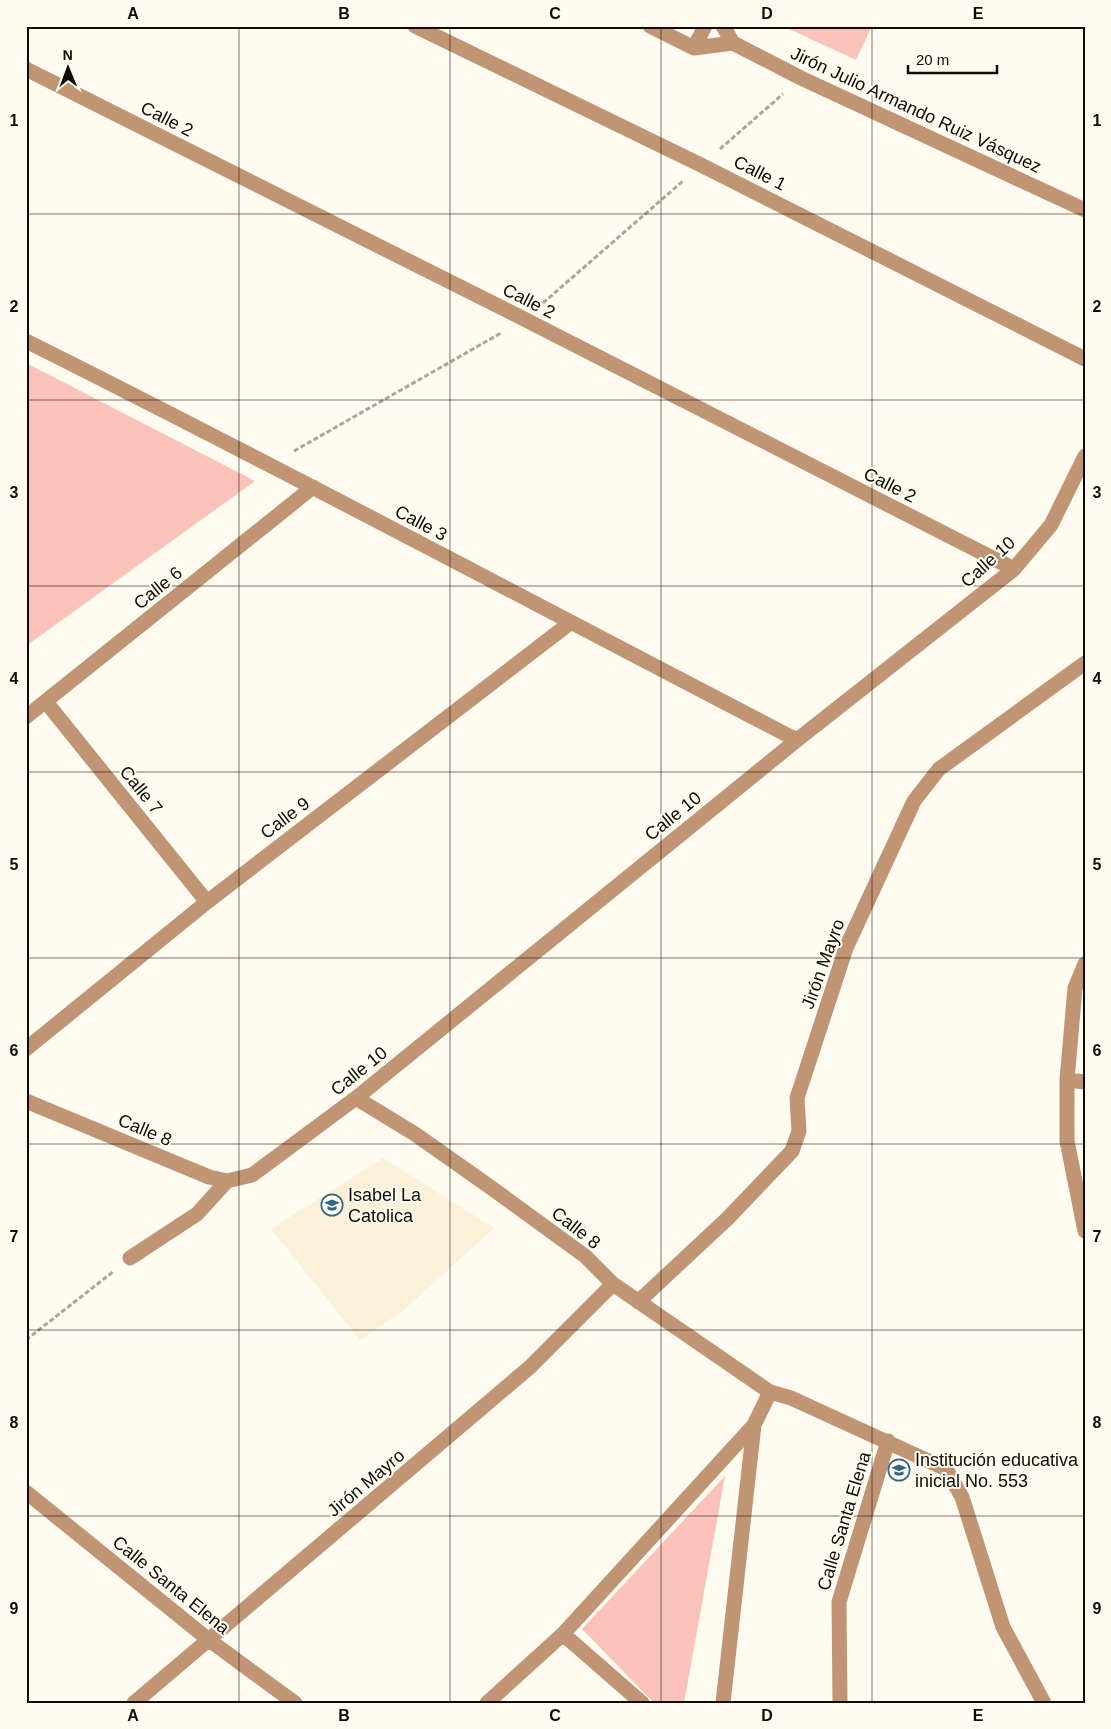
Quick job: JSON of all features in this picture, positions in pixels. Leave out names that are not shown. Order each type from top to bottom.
[{"type":"street","name":"Calle 1","points":[[415,26],[701,165],[1085,359]]},
{"type":"street","points":[[650,26],[694,48],[732,43],[723,26]]},
{"type":"street","points":[[694,48],[705,26]]},
{"type":"street","name":"Jirón Julio Armando Ruiz Vásquez","points":[[732,43],[801,78],[1085,210]]},
{"type":"street","name":"Calle 2","points":[[26,68],[1014,569]]},
{"type":"street","name":"Calle 3","points":[[26,341],[313,487],[797,740]]},
{"type":"street","name":"Calle 10","points":[[252,1175],[356,1098],[797,740],[1014,569],[1050,526],[1085,456]]},
{"type":"street","name":"Calle 6","points":[[26,717],[313,487]]},
{"type":"street","name":"Calle 9","points":[[26,1048],[207,902],[570,623]]},
{"type":"street","name":"Jirón Mayro","points":[[638,1302],[727,1219],[792,1151],[799,1131],[797,1098],[846,948],[914,801],[939,769],[1085,663]]},
{"type":"street","name":"Calle 7","points":[[46,702],[207,902]]},
{"type":"street","points":[[1085,964],[1075,988],[1068,1080],[1067,1141],[1085,1231]]},
{"type":"street","points":[[1068,1080],[1085,1082]]},
{"type":"street","name":"Calle 8","points":[[356,1098],[415,1134],[493,1189],[585,1256],[613,1284],[770,1392],[792,1398],[946,1469],[962,1496],[1002,1627],[1044,1703]]},
{"type":"street","name":"Calle 8","points":[[26,1101],[209,1177],[227,1181],[252,1175]]},
{"type":"street","points":[[130,1258],[197,1214],[227,1181]]},
{"type":"street","name":"Jirón Mayro","points":[[134,1703],[530,1368],[613,1284]]},
{"type":"street","points":[[486,1703],[563,1634],[754,1425],[770,1392]]},
{"type":"street","points":[[723,1703],[754,1425]]},
{"type":"street","name":"Calle Santa Elena","points":[[840,1703],[839,1602],[888,1441]]},
{"type":"street","name":"Calle Santa Elena","points":[[26,1492],[209,1640],[295,1703]]},
{"type":"street","points":[[563,1634],[642,1703]]},
{"type":"path","points":[[269,465],[524,320],[801,78]]},
{"type":"path","points":[[26,1340],[130,1258]]},
{"type":"shaded area","points":[[783,26],[872,26],[856,60]]},
{"type":"shaded area","points":[[26,363],[255,481],[26,646]]},
{"type":"shaded area","points":[[383,1158],[494,1228],[405,1309],[360,1340],[271,1229]]},
{"type":"shaded area","points":[[725,1476],[684,1703],[654,1703],[582,1629]]},
{"type":"place","name":"Isabel La Catolica","points":[[332,1205]]},
{"type":"place","name":"Institución educativa inicial No. 553","points":[[899,1470]]}]
